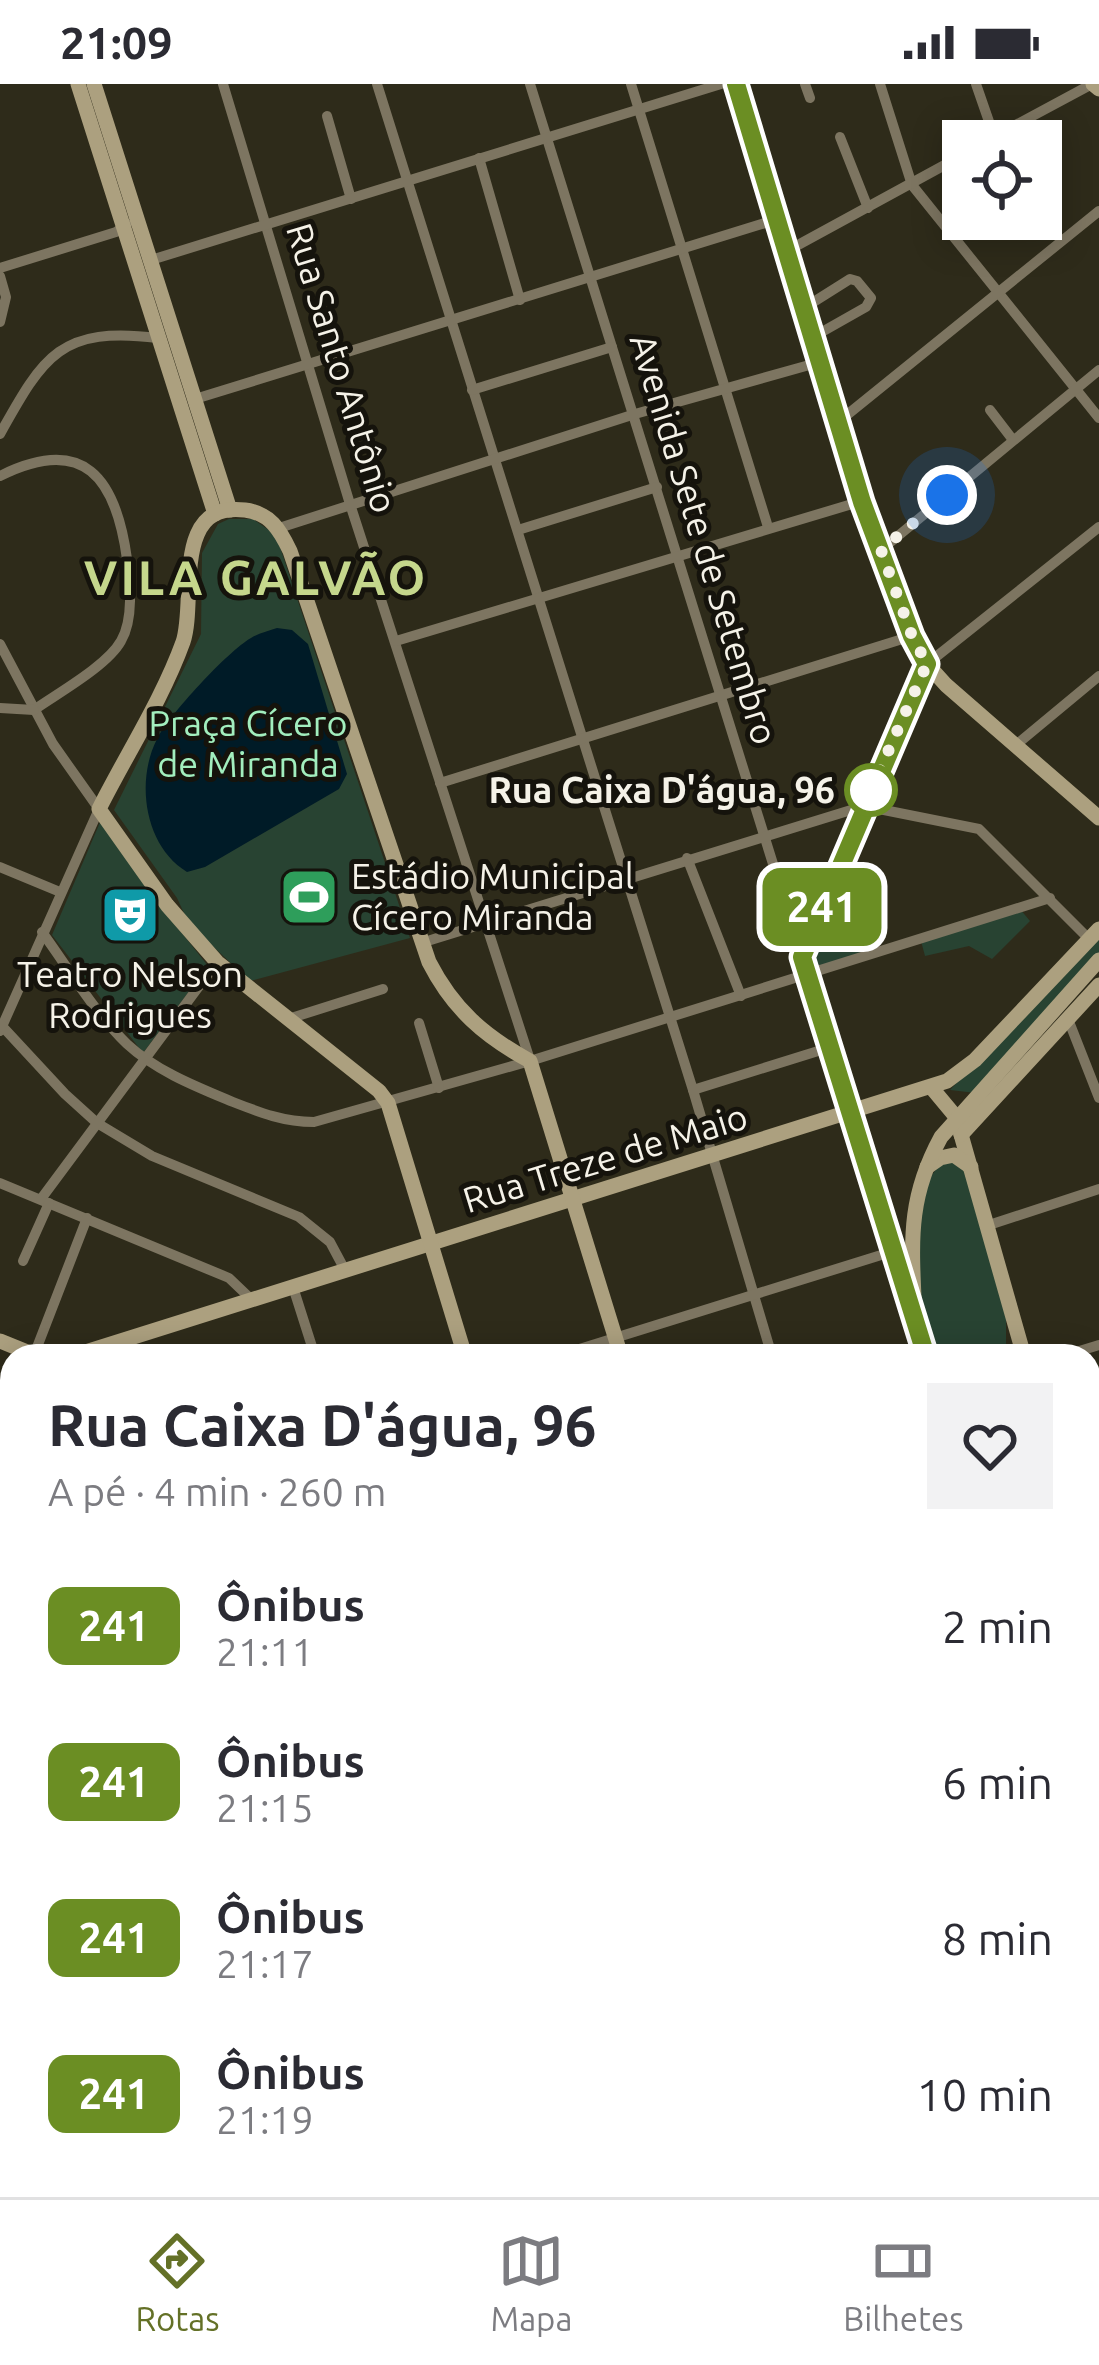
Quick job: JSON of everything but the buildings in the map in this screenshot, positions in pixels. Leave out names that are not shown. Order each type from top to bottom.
[{"type":"street","points":[[78,84],[151,260],[195,400],[220,504]]},
{"type":"street","points":[[94,84],[158,338],[220,504]]},
{"type":"street","name":"Rua Santo Antônio","points":[[223,84],[350,504],[617,1344]]},
{"type":"street","points":[[377,84],[768,1344]]},
{"type":"street","name":"Avenida Sete de Setembro","points":[[530,84],[923,1344]]},
{"type":"street","points":[[631,84],[768,527]]},
{"type":"street","points":[[151,260],[721,84]]},
{"type":"street","points":[[736,84],[862,502],[912,636],[927,664],[1099,818]]},
{"type":"street","points":[[806,84],[810,98]]},
{"type":"street","points":[[880,84],[913,184],[1099,418]]},
{"type":"street","points":[[976,84],[985,120]]},
{"type":"street","points":[[1028,120],[1095,86]]},
{"type":"street","points":[[327,116],[351,199]]},
{"type":"street","points":[[840,137],[868,208]]},
{"type":"street","points":[[478,158],[520,300]]},
{"type":"street","points":[[787,251],[942,167]]},
{"type":"street","points":[[837,423],[1099,211]]},
{"type":"street","points":[[195,400],[778,219]]},
{"type":"street","points":[[0,322],[6,296],[0,272],[132,223]]},
{"type":"street","points":[[804,308],[850,279],[871,298],[866,308],[813,337]]},
{"type":"street","points":[[0,434],[38,368],[60,351],[112,334],[158,338]]},
{"type":"street","points":[[472,390],[612,346]]},
{"type":"street","points":[[279,528],[635,414],[820,362]]},
{"type":"street","points":[[881,550],[1099,370]]},
{"type":"street","points":[[990,410],[1013,440]]},
{"type":"street","points":[[0,459],[3,474],[60,459],[95,472],[113,500],[128,574],[129,610],[121,641],[111,653],[34,710],[0,708]]},
{"type":"street","points":[[518,530],[657,487]]},
{"type":"street","points":[[396,641],[862,502]]},
{"type":"street","points":[[220,504],[260,514],[279,528],[290,551],[421,943],[443,988],[474,1026],[530,1061]]},
{"type":"street","points":[[220,504],[196,535],[191,550],[184,639],[99,809],[1,1027],[97,1123],[152,1156],[299,1217],[329,1242],[345,1270]]},
{"type":"street","points":[[802,957],[927,664],[1099,527]]},
{"type":"street","points":[[440,783],[912,636]]},
{"type":"street","points":[[0,644],[52,744],[167,905],[217,962],[388,1103],[461,1344]]},
{"type":"street","points":[[1016,745],[1099,676]]},
{"type":"street","points":[[421,943],[864,806],[980,829],[1094,934]]},
{"type":"street","points":[[688,858],[741,996]]},
{"type":"street","points":[[0,867],[60,892]]},
{"type":"street","points":[[42,932],[109,1024],[146,1059],[203,1090],[292,1122],[334,1119],[439,1088],[1050,898]]},
{"type":"street","points":[[790,924],[813,928]]},
{"type":"street","name":"Rua Treze de Maio","points":[[110,1344],[851,1112],[935,1090],[975,1060],[1094,934]]},
{"type":"street","points":[[915,1318],[912,1239],[922,1171],[956,1117],[1099,960]]},
{"type":"street","points":[[23,1261],[45,1201],[217,962]]},
{"type":"street","points":[[961,1135],[1099,986]]},
{"type":"street","points":[[288,1019],[382,989]]},
{"type":"street","points":[[1068,1018],[1099,1098]]},
{"type":"street","points":[[419,1023],[439,1088]]},
{"type":"street","points":[[693,1090],[831,1047]]},
{"type":"street","points":[[935,1090],[976,1094]]},
{"type":"street","points":[[935,1090],[956,1117],[1020,1344]]},
{"type":"street","points":[[922,1171],[947,1156],[971,1167]]},
{"type":"street","points":[[0,1183],[229,1278],[250,1299]]},
{"type":"street","points":[[989,1225],[1099,1189]]},
{"type":"street","points":[[40,1344],[87,1218]]},
{"type":"street","points":[[596,1344],[894,1251]]},
{"type":"street","points":[[293,1287],[311,1344]]},
{"type":"street","points":[[1009,1306],[1010,1344]]},
{"type":"green space","name":"Praça Cícero de Miranda","points":[[253,519],[276,535],[410,938],[250,981],[189,924],[177,898],[114,810],[201,634],[202,553],[218,524]]},
{"type":"green space","points":[[101,820],[144,885],[208,966],[143,1053],[52,935]]},
{"type":"green space","points":[[840,869],[852,872],[877,951],[812,972],[806,954]]},
{"type":"green space","points":[[1020,909],[1030,921],[992,959],[969,946],[925,956],[921,941]]},
{"type":"green space","points":[[1099,931],[1099,958],[976,1093],[950,1090]]},
{"type":"green space","points":[[948,1158],[966,1170],[1006,1302],[1006,1344],[930,1344],[916,1251],[923,1197],[932,1174]]},
{"type":"water","name":"Praça Cícero de Miranda","points":[[277,628],[292,630],[308,644],[347,774],[339,789],[205,867],[187,872],[173,861],[153,830],[146,793],[150,756],[164,728],[214,669],[251,638]]},
{"type":"bus line","name":"241","points":[[736,84],[862,502],[927,664],[802,957],[922,1344]]},
{"type":"place","name":"Rua Caixa D'água, 96","points":[[871,790]]},
{"type":"place","name":"Estádio Municipal Cícero Miranda","points":[[309,897]]},
{"type":"place","name":"Teatro Nelson Rodrigues","points":[[130,915]]},
{"type":"district","name":"VILA GALVÃO","points":[[256,578]]},
{"type":"route","points":[[871,790],[927,664],[881,550],[947,495]]}]
